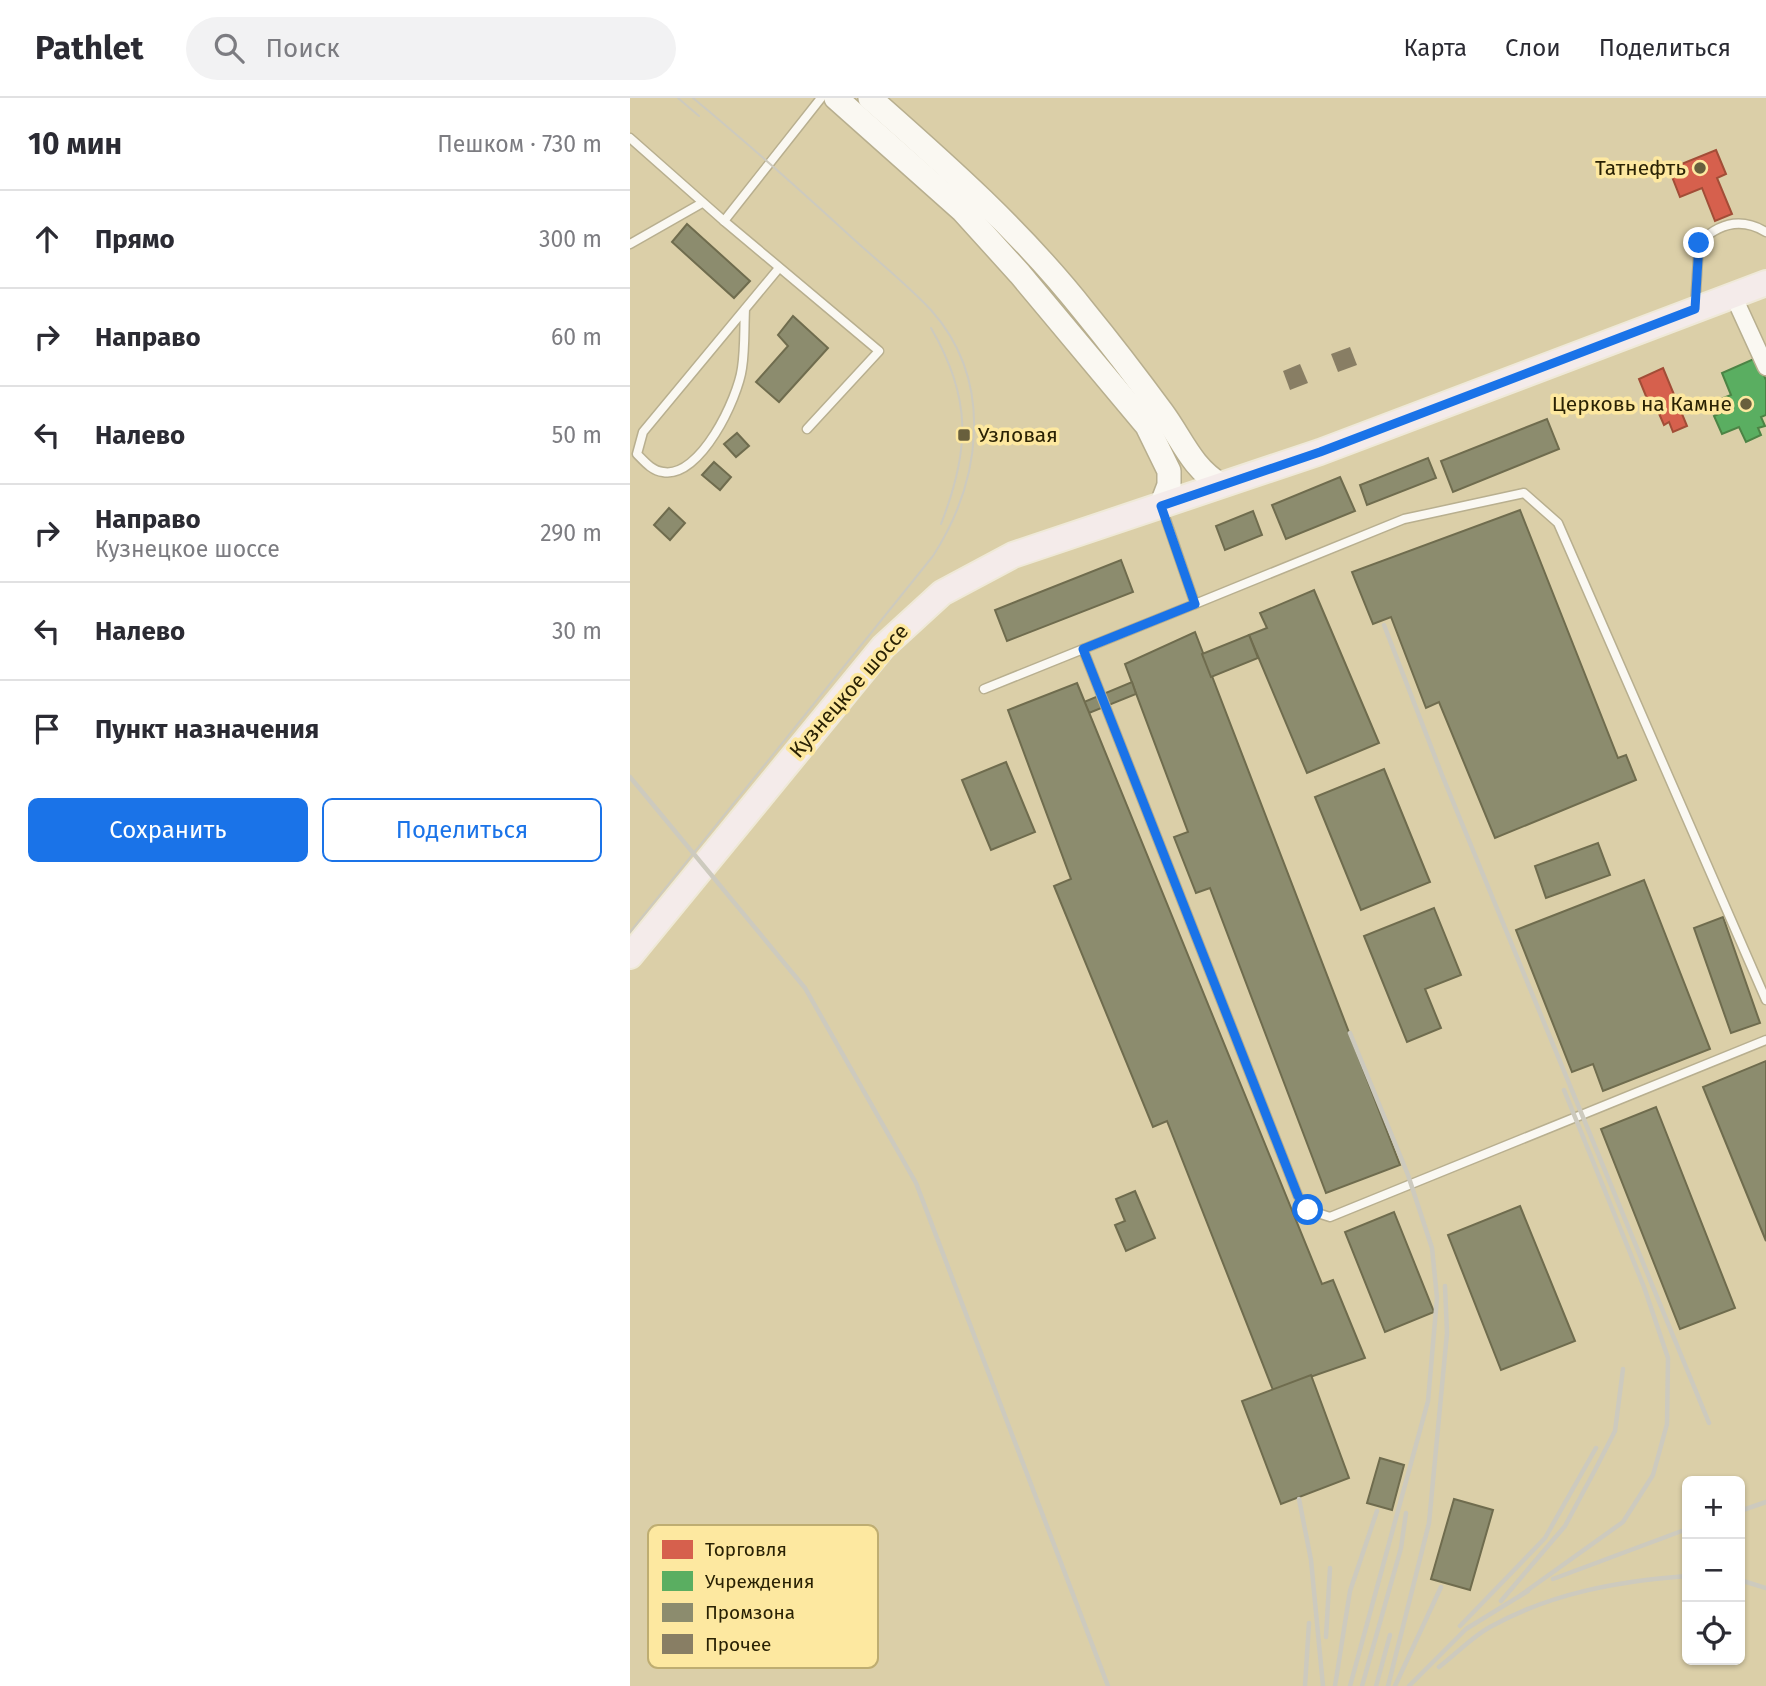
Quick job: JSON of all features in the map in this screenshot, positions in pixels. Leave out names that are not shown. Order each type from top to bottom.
[{"type":"main road","points":[[836,98],[962,211],[1037,293],[1147,426],[1169,471],[1169,485],[1161,506]]},
{"type":"main road","points":[[870,98],[951,168],[1001,217],[1083,308],[1164,415],[1196,467],[1220,485]]},
{"type":"main road","name":"Кузнецкое шоссе","points":[[630,956],[875,656],[929,604],[957,583],[1013,555],[1320,452],[1766,283]]},
{"type":"street","points":[[1733,295],[1766,367]]},
{"type":"lane","points":[[724,222],[821,98]]},
{"type":"lane","points":[[630,138],[702,204],[879,351],[807,429]]},
{"type":"lane","points":[[630,244],[702,204]]},
{"type":"lane","points":[[1695,309],[1699,243],[1717,229],[1739,222],[1754,225],[1766,232]]},
{"type":"lane","points":[[745,309],[742,369],[727,418],[704,449],[678,472],[663,472],[650,467],[637,454],[643,432],[745,309],[779,268]]},
{"type":"lane","points":[[984,689],[1404,519],[1524,493],[1559,523],[1766,1000]]},
{"type":"lane","points":[[1161,506],[1195,604]]},
{"type":"lane","points":[[1083,649],[1298,1196],[1308,1210],[1330,1217],[1766,1040]]},
{"type":"building: Торговля","points":[[1716,150],[1726,174],[1717,178],[1732,214],[1715,221],[1702,188],[1680,197],[1669,169]]},
{"type":"building: Торговля","points":[[1663,368],[1687,426],[1673,432],[1669,422],[1664,425],[1657,409],[1652,411],[1639,379]]},
{"type":"building: Учреждения","name":"Церковь на Камне","points":[[1756,358],[1766,380],[1766,415],[1761,417],[1765,426],[1758,428],[1761,435],[1746,442],[1739,427],[1722,434],[1714,416],[1728,410],[1723,398],[1731,395],[1722,373]]},
{"type":"building: Промзона","points":[[687,224],[750,281],[734,298],[672,242]]},
{"type":"building: Промзона","points":[[793,316],[828,348],[779,402],[756,382],[788,346],[778,335]]},
{"type":"building: Промзона","points":[[1547,419],[1559,449],[1453,492],[1441,461]]},
{"type":"building: Промзона","points":[[737,433],[749,446],[736,457],[724,444]]},
{"type":"building: Промзона","points":[[1428,458],[1436,478],[1367,505],[1360,485]]},
{"type":"building: Промзона","points":[[714,462],[731,477],[720,490],[702,475]]},
{"type":"building: Промзона","points":[[1340,477],[1355,511],[1286,539],[1272,505]]},
{"type":"building: Промзона","points":[[669,508],[685,523],[670,540],[654,525]]},
{"type":"building: Промзона","points":[[1520,510],[1618,758],[1626,755],[1636,780],[1495,838],[1439,702],[1426,708],[1391,617],[1373,624],[1352,572]]},
{"type":"building: Промзона","points":[[1253,511],[1262,535],[1225,550],[1216,526]]},
{"type":"building: Промзона","points":[[1121,560],[1133,592],[1007,641],[995,610]]},
{"type":"building: Промзона","points":[[1314,590],[1379,743],[1307,773],[1249,635],[1267,628],[1260,613]]},
{"type":"building: Промзона","points":[[1195,632],[1400,1165],[1326,1193],[1210,888],[1196,893],[1174,837],[1188,832],[1125,664]]},
{"type":"building: Промзона","points":[[1249,635],[1258,658],[1211,677],[1202,654]]},
{"type":"building: Промзона","points":[[1132,682],[1136,694],[1089,713],[1084,702]]},
{"type":"building: Промзона","points":[[1077,683],[1322,1284],[1333,1280],[1365,1358],[1273,1390],[1167,1121],[1153,1127],[1054,886],[1071,879],[1008,710]]},
{"type":"building: Промзона","points":[[1006,762],[1035,832],[991,850],[962,780]]},
{"type":"building: Промзона","points":[[1384,769],[1430,882],[1361,910],[1315,797]]},
{"type":"building: Промзона","points":[[1598,843],[1610,875],[1546,898],[1535,866]]},
{"type":"building: Промзона","points":[[1644,880],[1710,1049],[1603,1091],[1593,1064],[1572,1072],[1516,930]]},
{"type":"building: Промзона","points":[[1434,908],[1461,975],[1425,989],[1441,1028],[1407,1042],[1364,936]]},
{"type":"building: Промзона","points":[[1723,917],[1760,1023],[1731,1033],[1694,928]]},
{"type":"building: Промзона","points":[[1766,1061],[1766,1241],[1703,1087]]},
{"type":"building: Промзона","points":[[1656,1107],[1735,1308],[1680,1329],[1601,1129]]},
{"type":"building: Промзона","points":[[1135,1191],[1155,1238],[1126,1251],[1115,1225],[1125,1221],[1116,1199]]},
{"type":"building: Промзона","points":[[1520,1206],[1575,1341],[1501,1370],[1448,1235]]},
{"type":"building: Промзона","points":[[1394,1212],[1434,1312],[1385,1332],[1345,1232]]},
{"type":"building: Промзона","points":[[1311,1375],[1349,1478],[1281,1504],[1242,1401]]},
{"type":"building: Промзона","points":[[1380,1458],[1404,1465],[1392,1510],[1367,1503]]},
{"type":"building: Промзона","points":[[1454,1499],[1493,1510],[1470,1590],[1431,1579]]},
{"type":"building: Прочее","points":[[1350,347],[1357,365],[1338,372],[1331,354]]},
{"type":"building: Прочее","points":[[1300,364],[1308,383],[1290,390],[1283,371]]},
{"type":"tram line","points":[[678,98],[699,116]]},
{"type":"tram line","points":[[630,932],[933,556],[962,496],[974,432],[972,400],[965,368],[951,338],[931,310],[693,98]]},
{"type":"tram line","points":[[931,328],[954,378],[962,424],[957,472],[941,524]]},
{"type":"railway","points":[[1384,625],[1442,775],[1709,1423]]},
{"type":"railway","points":[[630,777],[805,988],[916,1183],[1108,1686]]},
{"type":"railway","points":[[1350,1033],[1408,1175],[1432,1248],[1437,1298],[1428,1401],[1350,1686]]},
{"type":"railway","points":[[1521,1595],[1623,1522],[1653,1475],[1667,1424],[1668,1358],[1644,1287],[1564,1090]]},
{"type":"railway","points":[[1388,1686],[1429,1523],[1447,1333],[1445,1286]]},
{"type":"railway","points":[[1501,1601],[1565,1526],[1595,1470],[1615,1431],[1623,1369]]},
{"type":"railway","points":[[1460,1626],[1545,1538],[1596,1448]]},
{"type":"railway","points":[[1299,1499],[1311,1560],[1323,1686]]},
{"type":"railway","points":[[1745,1509],[1766,1502]]},
{"type":"railway","points":[[1335,1686],[1350,1591],[1377,1511]]},
{"type":"railway","points":[[1362,1686],[1401,1548],[1406,1513]]},
{"type":"railway","points":[[1553,1579],[1682,1531]]},
{"type":"railway","points":[[1326,1637],[1330,1568]]},
{"type":"railway","points":[[1439,1667],[1483,1631],[1537,1605],[1611,1585],[1682,1576]]},
{"type":"railway","points":[[1745,1582],[1766,1588]]},
{"type":"railway","points":[[1395,1686],[1441,1587]]},
{"type":"railway","points":[[1409,1686],[1466,1629],[1528,1591]]},
{"type":"railway","points":[[1305,1686],[1309,1623]]},
{"type":"railway","points":[[1376,1686],[1390,1635]]},
{"type":"place","name":"Татнефть","points":[[1700,168]]},
{"type":"place","name":"Церковь на Камне","points":[[1746,404]]},
{"type":"place","name":"Узловая","points":[[964,435]]},
{"type":"route","points":[[1308,1210],[1298,1196],[1083,649],[1195,604],[1161,506],[1320,452],[1695,309],[1699,243]]}]
